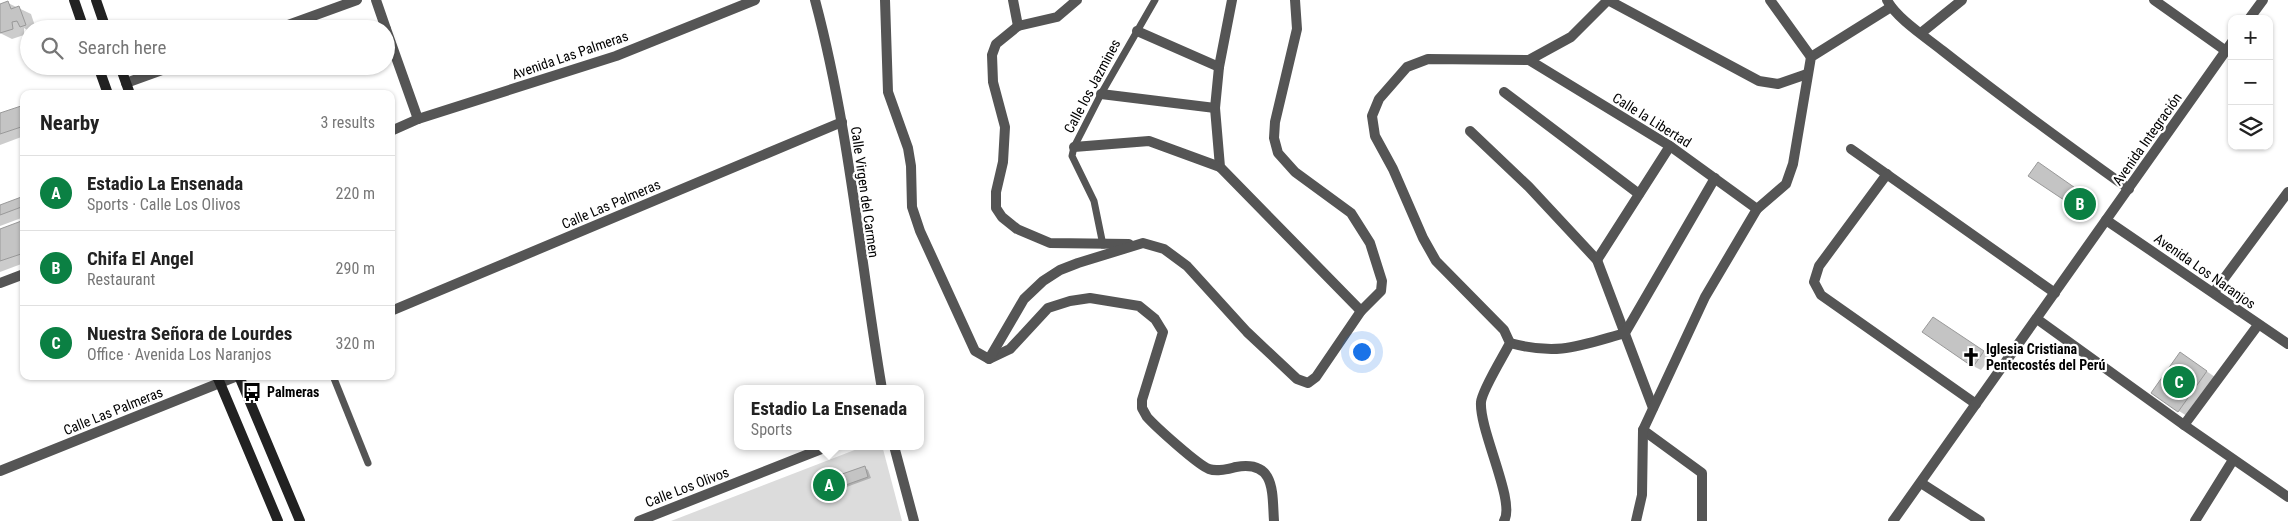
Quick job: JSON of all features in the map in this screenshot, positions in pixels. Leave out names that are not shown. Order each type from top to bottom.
[{"type":"street","points":[[74,0],[81,20]]},
{"type":"street","points":[[96,0],[103,20]]},
{"type":"street","points":[[302,20],[357,0]]},
{"type":"street","points":[[376,0],[383,20]]},
{"type":"street","name":"Avenida Las Palmeras","points":[[395,129],[418,119],[616,56],[755,0]]},
{"type":"street","name":"Calle Virgen del Carmen","points":[[815,0],[830,56],[842,122],[881,385]]},
{"type":"street","points":[[885,0],[888,92],[908,148],[911,166],[912,207],[920,231],[974,351],[989,359]]},
{"type":"street","points":[[1013,0],[1018,26]]},
{"type":"street","points":[[1077,0],[1057,17],[1018,26],[996,44],[992,55],[993,82],[1005,127],[1003,162],[996,192],[996,208],[1002,217],[1017,229],[1050,243],[1104,245],[1143,243],[1164,249],[1187,266],[1247,332],[1297,380],[1308,383],[1316,377],[1361,311],[1381,291],[1382,281],[1370,243],[1351,213],[1294,172],[1278,154],[1274,138],[1278,107],[1297,29],[1295,0]]},
{"type":"street","points":[[1220,168],[1215,108],[1219,67],[1232,0]]},
{"type":"street","points":[[1714,178],[1625,334],[1565,350],[1532,349],[1510,343],[1504,330],[1436,261],[1423,238],[1393,169],[1376,136],[1372,116],[1379,99],[1407,66],[1428,59],[1529,60],[1571,37],[1608,0],[1759,81],[1778,84],[1807,74]]},
{"type":"street","points":[[1770,0],[1811,57]]},
{"type":"street","points":[[1921,33],[1962,0]]},
{"type":"street","points":[[2154,0],[2228,46]]},
{"type":"street","points":[[2252,15],[2263,0]]},
{"type":"street","points":[[1636,521],[1642,495],[1643,430],[1705,297],[1757,209],[1786,184],[1793,164],[1811,57],[1889,4],[1921,33],[2011,104],[2129,189]]},
{"type":"street","points":[[1137,31],[1219,67]]},
{"type":"street","name":"Avenida Integración","points":[[1893,521],[2228,48]]},
{"type":"street","points":[[395,54],[418,119]]},
{"type":"street","name":"Calle la Libertad","points":[[1529,60],[1670,146],[1757,209]]},
{"type":"street","points":[[101,75],[107,90]]},
{"type":"street","points":[[123,75],[129,90]]},
{"type":"street","points":[[126,83],[148,75]]},
{"type":"street","points":[[1504,92],[1639,194]]},
{"type":"street","points":[[1101,94],[1215,108]]},
{"type":"street","name":"Calle Las Palmeras","points":[[395,309],[842,122]]},
{"type":"street","points":[[1470,131],[1529,187],[1597,260],[1653,408]]},
{"type":"street","points":[[1074,147],[1149,141],[1220,168],[1361,311]]},
{"type":"street","points":[[1597,260],[1670,146]]},
{"type":"street","points":[[1851,149],[2055,292]]},
{"type":"street","points":[[1887,174],[1819,266],[1814,282],[1821,295],[1976,404]]},
{"type":"street","points":[[2214,292],[2288,192]]},
{"type":"street","name":"Avenida Los Naranjos","points":[[2106,220],[2288,344]]},
{"type":"street","points":[[989,359],[1024,299],[1043,281],[1060,270],[1078,263],[1143,243]]},
{"type":"street","points":[[0,283],[20,276]]},
{"type":"street","points":[[989,359],[1010,349],[1048,308],[1070,301],[1090,298],[1138,306],[1155,319],[1163,332],[1142,400],[1142,408],[1147,417],[1209,469],[1225,470],[1244,466],[1261,469],[1272,486],[1274,521]]},
{"type":"street","points":[[2037,319],[2184,426],[2288,497]]},
{"type":"street","points":[[2184,426],[2258,324]]},
{"type":"street","points":[[1504,521],[1506,518],[1506,504],[1499,472],[1483,426],[1481,399],[1510,343]]},
{"type":"street","points":[[218,380],[278,521]]},
{"type":"street","name":"Calle Las Palmeras","points":[[0,471],[218,380]]},
{"type":"street","points":[[240,380],[300,521]]},
{"type":"street","points":[[1643,430],[1702,473],[1702,521]]},
{"type":"street","name":"Calle Los Olivos","points":[[639,521],[819,450]]},
{"type":"street","points":[[895,450],[914,521]]},
{"type":"street","points":[[2195,521],[2233,460]]},
{"type":"street","points":[[1920,483],[1980,521]]},
{"type":"lane","name":"Calle los Jazmines","points":[[1104,245],[1094,201],[1072,156],[1074,147],[1101,94],[1155,0]]},
{"type":"lane","points":[[335,380],[368,463]]},
{"type":"shaded area","points":[[855,450],[883,450],[902,521],[671,521]]},
{"type":"building","points":[[8,1],[11,9],[19,6],[24,20],[20,20],[20,27],[17,21],[12,22],[13,29],[0,33],[0,4]]},
{"type":"building","points":[[20,106],[20,127],[0,134],[0,113]]},
{"type":"building","points":[[2038,162],[2091,199],[2082,212],[2028,176]]},
{"type":"building","points":[[20,198],[20,208],[0,215],[0,205]]},
{"type":"building","points":[[20,222],[20,254],[0,261],[0,229]]},
{"type":"building","points":[[1933,317],[1984,351],[1973,367],[1922,332]]},
{"type":"building","points":[[2180,352],[2207,371],[2178,412],[2151,393]]},
{"type":"building","points":[[865,466],[868,477],[829,491],[825,480]]},
{"type":"place","name":"Chifa El Angel","points":[[2080,204]]},
{"type":"place","name":"Iglesia Cristiana Pentecostés del Perú","points":[[1971,357]]},
{"type":"place","name":"Nuestra Señora de Lourdes","points":[[2179,382]]},
{"type":"place","name":"Palmeras","points":[[252,392]]},
{"type":"place","name":"Estadio La Ensenada","points":[[829,485]]}]
